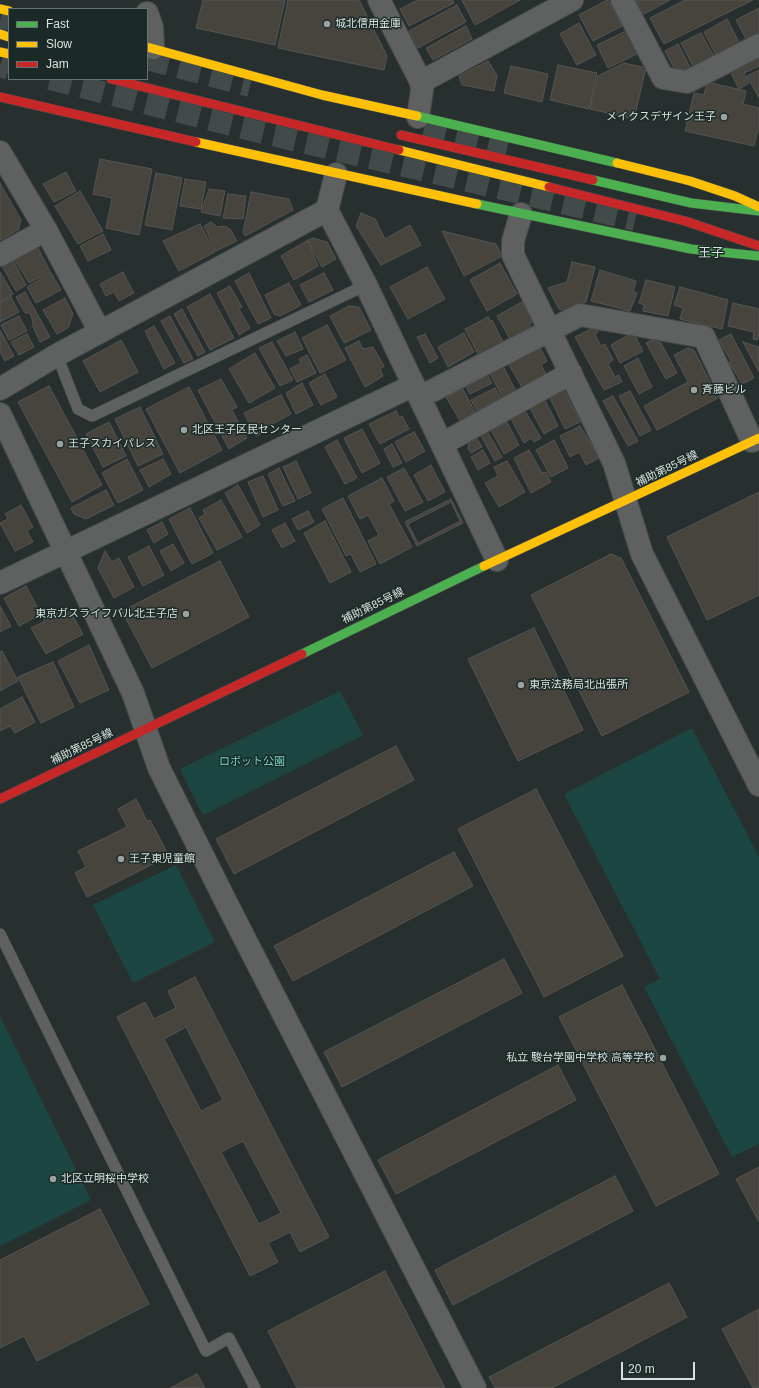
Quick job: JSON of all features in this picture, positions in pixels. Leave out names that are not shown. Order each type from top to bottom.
[{"type":"main road","points":[[150,48],[322,95],[527,141],[690,181],[735,196],[759,207]]},
{"type":"main road","points":[[115,80],[685,221],[759,246]]},
{"type":"main road","points":[[0,97],[336,174],[521,214],[691,249],[759,256]]},
{"type":"main road","points":[[393,134],[691,203],[759,211]]},
{"type":"main road","name":"補助第85号線","points":[[0,799],[497,560],[625,502],[756,439]]},
{"type":"street","points":[[379,0],[421,82],[422,90],[418,117]]},
{"type":"street","points":[[421,82],[572,0]]},
{"type":"street","points":[[622,0],[663,78],[686,82],[759,45]]},
{"type":"street","points":[[148,17],[152,27],[150,48]]},
{"type":"street","points":[[0,152],[46,230],[100,332]]},
{"type":"street","points":[[336,174],[327,210],[366,285],[497,560]]},
{"type":"street","points":[[0,389],[100,332],[327,210]]},
{"type":"street","points":[[521,214],[513,241],[514,255],[614,463],[642,554],[759,785]]},
{"type":"street","points":[[0,255],[46,230]]},
{"type":"street","points":[[0,583],[580,315],[704,337],[756,439]]},
{"type":"street","points":[[442,444],[571,374]]},
{"type":"street","points":[[0,414],[133,693],[144,730],[159,768],[475,1388]]},
{"type":"lane","points":[[57,356],[78,409],[92,416],[366,285]]},
{"type":"lane","points":[[0,934],[206,1351],[229,1338],[255,1388]]},
{"type":"green space","name":"ロボット公園","points":[[340,691],[363,735],[203,815],[180,769]]},
{"type":"green space","points":[[692,728],[759,857],[759,1144],[732,1157],[644,987],[660,979],[564,794]]},
{"type":"green space","points":[[176,865],[215,942],[133,983],[93,905]]},
{"type":"green space","points":[[0,1016],[91,1200],[0,1246]]},
{"type":"building","points":[[203,0],[285,0],[275,45],[196,28]]},
{"type":"building","name":"城北信用金庫","points":[[288,0],[359,0],[387,56],[384,70],[278,48]]},
{"type":"building","points":[[418,0],[453,0],[454,3],[409,26],[400,9]]},
{"type":"building","points":[[462,0],[520,0],[475,25]]},
{"type":"building","points":[[607,0],[622,26],[593,41],[579,15]]},
{"type":"building","points":[[636,0],[670,0],[644,14]]},
{"type":"building","points":[[685,0],[753,0],[664,44],[650,18]]},
{"type":"building","points":[[457,5],[466,22],[418,48],[409,31]]},
{"type":"building","points":[[759,8],[759,32],[746,39],[736,20]]},
{"type":"building","points":[[727,19],[740,44],[717,57],[704,32]]},
{"type":"building","points":[[579,23],[596,55],[577,65],[560,34]]},
{"type":"building","points":[[466,26],[472,39],[433,60],[426,48]]},
{"type":"building","points":[[626,31],[637,54],[608,68],[597,45]]},
{"type":"building","points":[[701,33],[715,58],[694,68],[681,43]]},
{"type":"building","points":[[678,44],[691,69],[687,72],[674,68],[665,51]]},
{"type":"building","points":[[759,56],[759,66],[744,73],[749,83],[739,89],[730,71]]},
{"type":"building","points":[[488,61],[497,75],[494,91],[462,85],[459,76]]},
{"type":"building","points":[[624,63],[646,68],[634,119],[590,109],[598,76]]},
{"type":"building","points":[[558,65],[597,73],[589,109],[550,100]]},
{"type":"building","points":[[511,66],[548,74],[542,102],[504,93]]},
{"type":"building","points":[[759,70],[759,98],[747,76]]},
{"type":"building","name":"メイクスデザイン王子","points":[[707,82],[746,91],[743,104],[759,108],[759,126],[754,146],[685,131],[694,93],[704,95]]},
{"type":"building","points":[[100,159],[152,169],[139,235],[106,228],[112,198],[93,194]]},
{"type":"building","points":[[66,172],[76,191],[54,202],[43,184]]},
{"type":"building","points":[[156,173],[182,178],[172,230],[145,225]]},
{"type":"building","points":[[185,179],[206,182],[201,209],[180,206]]},
{"type":"building","points":[[0,183],[21,220],[18,230],[0,240]]},
{"type":"building","points":[[209,189],[225,191],[220,216],[201,212]]},
{"type":"building","points":[[80,191],[103,231],[78,244],[55,206]]},
{"type":"building","points":[[251,192],[289,199],[293,210],[245,236],[243,232]]},
{"type":"building","points":[[228,194],[246,196],[243,219],[223,218]]},
{"type":"building","points":[[361,213],[375,219],[385,239],[410,225],[421,245],[381,265],[356,226]]},
{"type":"building","points":[[211,222],[217,227],[224,226],[230,229],[237,241],[216,251],[204,226]]},
{"type":"building","points":[[200,224],[215,252],[179,271],[163,241]]},
{"type":"building","points":[[442,231],[496,244],[502,256],[464,276]]},
{"type":"building","points":[[103,234],[111,250],[88,261],[80,246]]},
{"type":"building","points":[[313,238],[327,242],[336,259],[322,267],[308,240]]},
{"type":"building","points":[[308,240],[318,266],[294,280],[281,256]]},
{"type":"building","points":[[30,247],[38,248],[50,272],[29,283],[13,257]]},
{"type":"building","points":[[12,258],[26,285],[16,291],[1,264]]},
{"type":"building","points":[[572,262],[595,267],[586,302],[569,311],[559,309],[548,288],[567,282]]},
{"type":"building","points":[[500,263],[517,294],[487,311],[470,280]]},
{"type":"building","points":[[427,267],[445,299],[408,319],[390,287]]},
{"type":"building","points":[[600,270],[636,281],[633,291],[637,293],[630,311],[591,301]]},
{"type":"building","points":[[0,272],[13,294],[0,302]]},
{"type":"building","points":[[123,272],[134,293],[119,301],[114,292],[106,296],[100,284]]},
{"type":"building","points":[[51,273],[61,290],[36,303],[27,287]]},
{"type":"building","points":[[249,273],[271,318],[258,324],[235,281]]},
{"type":"building","points":[[324,273],[333,290],[309,302],[300,285]]},
{"type":"building","points":[[646,280],[675,287],[668,316],[643,311],[644,305],[639,303]]},
{"type":"building","points":[[289,283],[301,305],[280,316],[274,314],[265,295]]},
{"type":"building","points":[[230,286],[242,307],[239,309],[250,328],[239,335],[217,293]]},
{"type":"building","points":[[680,287],[728,300],[722,329],[680,319],[683,308],[674,305]]},
{"type":"building","points":[[25,292],[50,337],[40,342],[33,327],[30,313],[25,313],[16,297]]},
{"type":"building","points":[[210,294],[234,338],[210,350],[187,307]]},
{"type":"building","points":[[11,297],[19,312],[0,322],[0,303]]},
{"type":"building","points":[[65,298],[73,314],[68,328],[57,334],[43,310]]},
{"type":"building","points":[[522,302],[532,319],[529,329],[510,339],[497,316]]},
{"type":"building","points":[[733,303],[759,309],[759,334],[757,340],[753,339],[754,332],[728,326]]},
{"type":"building","points":[[349,306],[359,307],[371,330],[344,343],[330,316]]},
{"type":"building","points":[[182,309],[205,352],[198,356],[174,314]]},
{"type":"building","points":[[19,316],[27,331],[9,340],[1,325]]},
{"type":"building","points":[[170,316],[193,359],[184,363],[161,321]]},
{"type":"building","points":[[488,317],[490,321],[492,320],[503,342],[479,356],[465,329]]},
{"type":"building","points":[[327,325],[346,360],[320,373],[302,338]]},
{"type":"building","points":[[154,326],[175,363],[164,369],[145,331]]},
{"type":"building","points":[[595,327],[598,332],[595,335],[601,346],[605,344],[613,360],[608,364],[615,377],[619,375],[622,382],[604,390],[575,337]]},
{"type":"building","points":[[0,330],[14,356],[5,361],[0,351]]},
{"type":"building","points":[[295,332],[303,349],[286,356],[277,341]]},
{"type":"building","points":[[633,332],[643,351],[620,363],[611,345]]},
{"type":"building","points":[[464,333],[474,352],[448,367],[438,347]]},
{"type":"building","points":[[27,334],[34,347],[19,355],[11,342]]},
{"type":"building","points":[[425,334],[438,358],[430,363],[417,337]]},
{"type":"building","points":[[731,334],[754,378],[742,384],[729,362],[731,361],[719,340]]},
{"type":"building","points":[[121,340],[138,372],[100,392],[83,361]]},
{"type":"building","points":[[652,340],[661,343],[677,373],[666,379],[646,343]]},
{"type":"building","points":[[359,341],[363,349],[373,347],[384,366],[380,369],[383,376],[365,387],[345,348]]},
{"type":"building","points":[[272,342],[293,380],[280,386],[259,348]]},
{"type":"building","points":[[743,342],[759,347],[759,372]]},
{"type":"building","points":[[540,347],[547,361],[541,365],[547,376],[523,389],[508,363]]},
{"type":"building","name":"斉藤ビル","points":[[688,348],[694,350],[718,398],[657,430],[644,406],[688,382],[674,355]]},
{"type":"building","points":[[255,353],[275,388],[249,403],[229,369]]},
{"type":"building","points":[[307,355],[316,373],[297,382],[290,369],[301,363],[299,359]]},
{"type":"building","points":[[638,358],[652,387],[639,394],[624,366]]},
{"type":"building","points":[[503,366],[516,391],[503,398],[489,372]]},
{"type":"building","points":[[325,374],[337,397],[321,405],[309,383]]},
{"type":"building","points":[[487,374],[492,383],[470,394],[465,385]]},
{"type":"building","points":[[221,379],[237,407],[232,410],[247,438],[229,449],[198,390]]},
{"type":"building","points":[[302,383],[313,405],[296,414],[286,393]]},
{"type":"building","name":"王子スカイパレス","points":[[49,386],[102,485],[72,502],[18,402]]},
{"type":"building","name":"北区王子区民センター","points":[[189,387],[222,450],[180,473],[146,409]]},
{"type":"building","points":[[495,388],[501,398],[477,411],[471,400]]},
{"type":"building","points":[[463,389],[475,412],[460,421],[446,397]]},
{"type":"building","points":[[564,390],[580,422],[565,429],[550,398]]},
{"type":"building","points":[[630,391],[651,430],[640,436],[619,396]]},
{"type":"building","points":[[281,395],[291,414],[265,428],[267,431],[256,436],[244,413]]},
{"type":"building","points":[[613,396],[638,441],[628,446],[603,401]]},
{"type":"building","points":[[545,400],[558,426],[544,434],[530,408]]},
{"type":"building","points":[[140,407],[163,454],[138,466],[115,419]]},
{"type":"building","points":[[396,411],[399,417],[402,416],[409,429],[380,444],[369,424]]},
{"type":"building","points":[[525,411],[541,438],[534,442],[531,438],[524,443],[511,419]]},
{"type":"building","points":[[109,422],[126,456],[103,467],[86,434]]},
{"type":"building","points":[[507,422],[519,445],[504,454],[491,430]]},
{"type":"building","points":[[580,426],[599,458],[586,465],[579,452],[570,457],[560,436]]},
{"type":"building","points":[[362,429],[380,463],[362,473],[344,438]]},
{"type":"building","points":[[487,431],[502,457],[495,461],[480,434]]},
{"type":"building","points":[[414,432],[425,451],[406,462],[395,442]]},
{"type":"building","points":[[476,437],[482,447],[471,453],[468,449],[469,441]]},
{"type":"building","points":[[337,440],[357,478],[345,484],[325,447]]},
{"type":"building","points":[[554,440],[568,468],[551,477],[536,450]]},
{"type":"building","points":[[392,444],[402,463],[393,467],[384,449]]},
{"type":"building","points":[[483,450],[490,463],[478,470],[471,457]]},
{"type":"building","points":[[529,450],[542,473],[546,472],[551,482],[531,493],[514,458]]},
{"type":"building","points":[[127,459],[143,490],[118,503],[102,473]]},
{"type":"building","points":[[163,459],[171,474],[149,487],[140,470]]},
{"type":"building","points":[[296,461],[311,493],[298,499],[283,467]]},
{"type":"building","points":[[507,461],[525,492],[499,507],[485,483],[498,476],[494,467]]},
{"type":"building","points":[[431,465],[445,492],[428,501],[414,475]]},
{"type":"building","points":[[279,468],[295,501],[283,506],[268,474]]},
{"type":"building","points":[[404,468],[423,502],[405,511],[387,477]]},
{"type":"building","points":[[263,476],[278,510],[263,517],[248,482]]},
{"type":"building","points":[[382,478],[394,501],[389,504],[412,547],[380,564],[368,541],[379,535],[368,515],[360,519],[348,496]]},
{"type":"building","points":[[238,485],[260,525],[247,533],[225,493]]},
{"type":"building","points":[[106,490],[114,505],[86,519],[74,514],[71,508]]},
{"type":"building","points":[[759,492],[759,595],[707,620],[667,537]]},
{"type":"building","points":[[343,498],[376,564],[360,572],[351,554],[346,556],[322,509]]},
{"type":"building","points":[[451,499],[463,523],[417,546],[405,522]]},
{"type":"building","points":[[221,500],[242,537],[217,550],[199,518],[205,514],[203,510]]},
{"type":"building","points":[[451,502],[460,521],[418,543],[408,524]]},
{"type":"building","points":[[21,505],[33,527],[27,531],[33,542],[15,551],[0,523],[8,519],[5,514]]},
{"type":"building","points":[[190,508],[213,553],[192,564],[169,519]]},
{"type":"building","points":[[308,511],[314,522],[298,530],[292,519]]},
{"type":"building","points":[[325,521],[351,572],[330,583],[304,533]]},
{"type":"building","points":[[162,522],[168,534],[154,543],[147,530]]},
{"type":"building","points":[[285,523],[295,541],[282,548],[272,530]]},
{"type":"building","points":[[173,544],[184,563],[171,571],[160,551]]},
{"type":"building","points":[[149,546],[164,575],[143,586],[128,557]]},
{"type":"building","points":[[105,551],[112,562],[119,558],[134,587],[114,598],[98,568]]},
{"type":"building","points":[[611,554],[621,558],[689,692],[602,736],[531,595]]},
{"type":"building","name":"東京ガスライフバル北王子店","points":[[220,561],[249,617],[152,668],[122,611]]},
{"type":"building","points":[[26,586],[41,614],[19,626],[4,598]]},
{"type":"building","points":[[0,606],[11,626],[0,632]]},
{"type":"building","points":[[70,611],[83,634],[46,654],[31,628],[45,621],[43,618],[56,612],[59,617]]},
{"type":"building","points":[[534,628],[583,730],[518,761],[468,659]]},
{"type":"building","points":[[89,645],[109,690],[80,703],[58,661]]},
{"type":"building","points":[[2,651],[18,681],[0,691],[0,652]]},
{"type":"building","points":[[53,662],[74,707],[41,723],[18,677]]},
{"type":"building","points":[[22,697],[35,722],[15,733],[10,726],[0,731],[0,709]]},
{"type":"building","points":[[396,746],[414,780],[234,874],[216,839]]},
{"type":"building","points":[[536,789],[623,956],[544,997],[458,829]]},
{"type":"building","points":[[136,799],[147,821],[150,820],[169,856],[87,897],[75,873],[86,867],[78,851],[127,827],[118,809]]},
{"type":"building","points":[[454,852],[473,886],[293,981],[274,946]]},
{"type":"building","points":[[504,959],[522,993],[342,1087],[324,1052]]},
{"type":"building","points":[[195,977],[329,1237],[300,1252],[290,1232],[268,1243],[278,1262],[250,1276],[117,1017],[145,1002],[154,1019],[176,1008],[168,991]],"holes":[[[186,1027],[223,1100],[201,1111],[164,1039]],[[243,1141],[281,1213],[259,1224],[221,1152]]]},
{"type":"building","points":[[622,985],[719,1174],[656,1206],[559,1017]]},
{"type":"building","points":[[558,1065],[576,1100],[396,1194],[378,1160]]},
{"type":"building","points":[[759,1167],[759,1222],[736,1179]]},
{"type":"building","points":[[615,1176],[633,1211],[453,1305],[435,1270]]},
{"type":"building","points":[[100,1209],[149,1304],[37,1361],[24,1336],[0,1348],[0,1260]]},
{"type":"building","points":[[385,1271],[445,1388],[297,1388],[268,1331]]},
{"type":"building","points":[[669,1283],[687,1317],[552,1388],[495,1388],[489,1377]]},
{"type":"building","points":[[759,1309],[759,1388],[753,1388],[722,1329]]},
{"type":"building","points":[[197,1374],[205,1388],[170,1388]]},
{"type":"tunnel","points":[[0,21],[8,23]]},
{"type":"tunnel","points":[[148,59],[250,86]]},
{"type":"tunnel","points":[[0,66],[8,69]]},
{"type":"tunnel","points":[[54,80],[255,131],[635,220]]},
{"type":"tunnel","points":[[424,129],[507,149]]},
{"type":"traffic: fast","points":[[417,116],[617,163]]},
{"type":"traffic: fast","points":[[593,180],[691,203],[759,211]]},
{"type":"traffic: fast","points":[[477,204],[691,249],[759,256]]},
{"type":"traffic: fast","points":[[302,654],[484,566]]},
{"type":"traffic: slow","points":[[0,9],[8,11]]},
{"type":"traffic: slow","points":[[0,34],[8,37]]},
{"type":"traffic: slow","points":[[148,47],[322,95],[417,116]]},
{"type":"traffic: slow","points":[[0,52],[8,54]]},
{"type":"traffic: slow","points":[[196,142],[477,204]]},
{"type":"traffic: slow","points":[[399,150],[549,187]]},
{"type":"traffic: slow","points":[[617,163],[690,181],[735,196],[759,207]]},
{"type":"traffic: slow","points":[[484,566],[759,438]]},
{"type":"traffic: jam","points":[[115,80],[399,150]]},
{"type":"traffic: jam","points":[[0,97],[196,142]]},
{"type":"traffic: jam","points":[[401,135],[593,180]]},
{"type":"traffic: jam","points":[[549,187],[685,221],[759,246]]},
{"type":"traffic: jam","points":[[0,799],[302,654]]},
{"type":"place","name":"城北信用金庫","points":[[327,24]]},
{"type":"place","name":"メイクスデザイン王子","points":[[724,117]]},
{"type":"place","name":"斉藤ビル","points":[[694,390]]},
{"type":"place","name":"北区王子区民センター","points":[[184,430]]},
{"type":"place","name":"王子スカイパレス","points":[[60,444]]},
{"type":"place","name":"東京ガスライフバル北王子店","points":[[186,614]]},
{"type":"place","name":"東京法務局北出張所","points":[[521,685]]},
{"type":"place","name":"王子東児童館","points":[[121,859]]},
{"type":"place","name":"私立 駿台学園中学校 高等学校","points":[[663,1058]]},
{"type":"place","name":"北区立明桜中学校","points":[[53,1179]]},
{"type":"district","name":"王子","points":[[711,253]]}]
